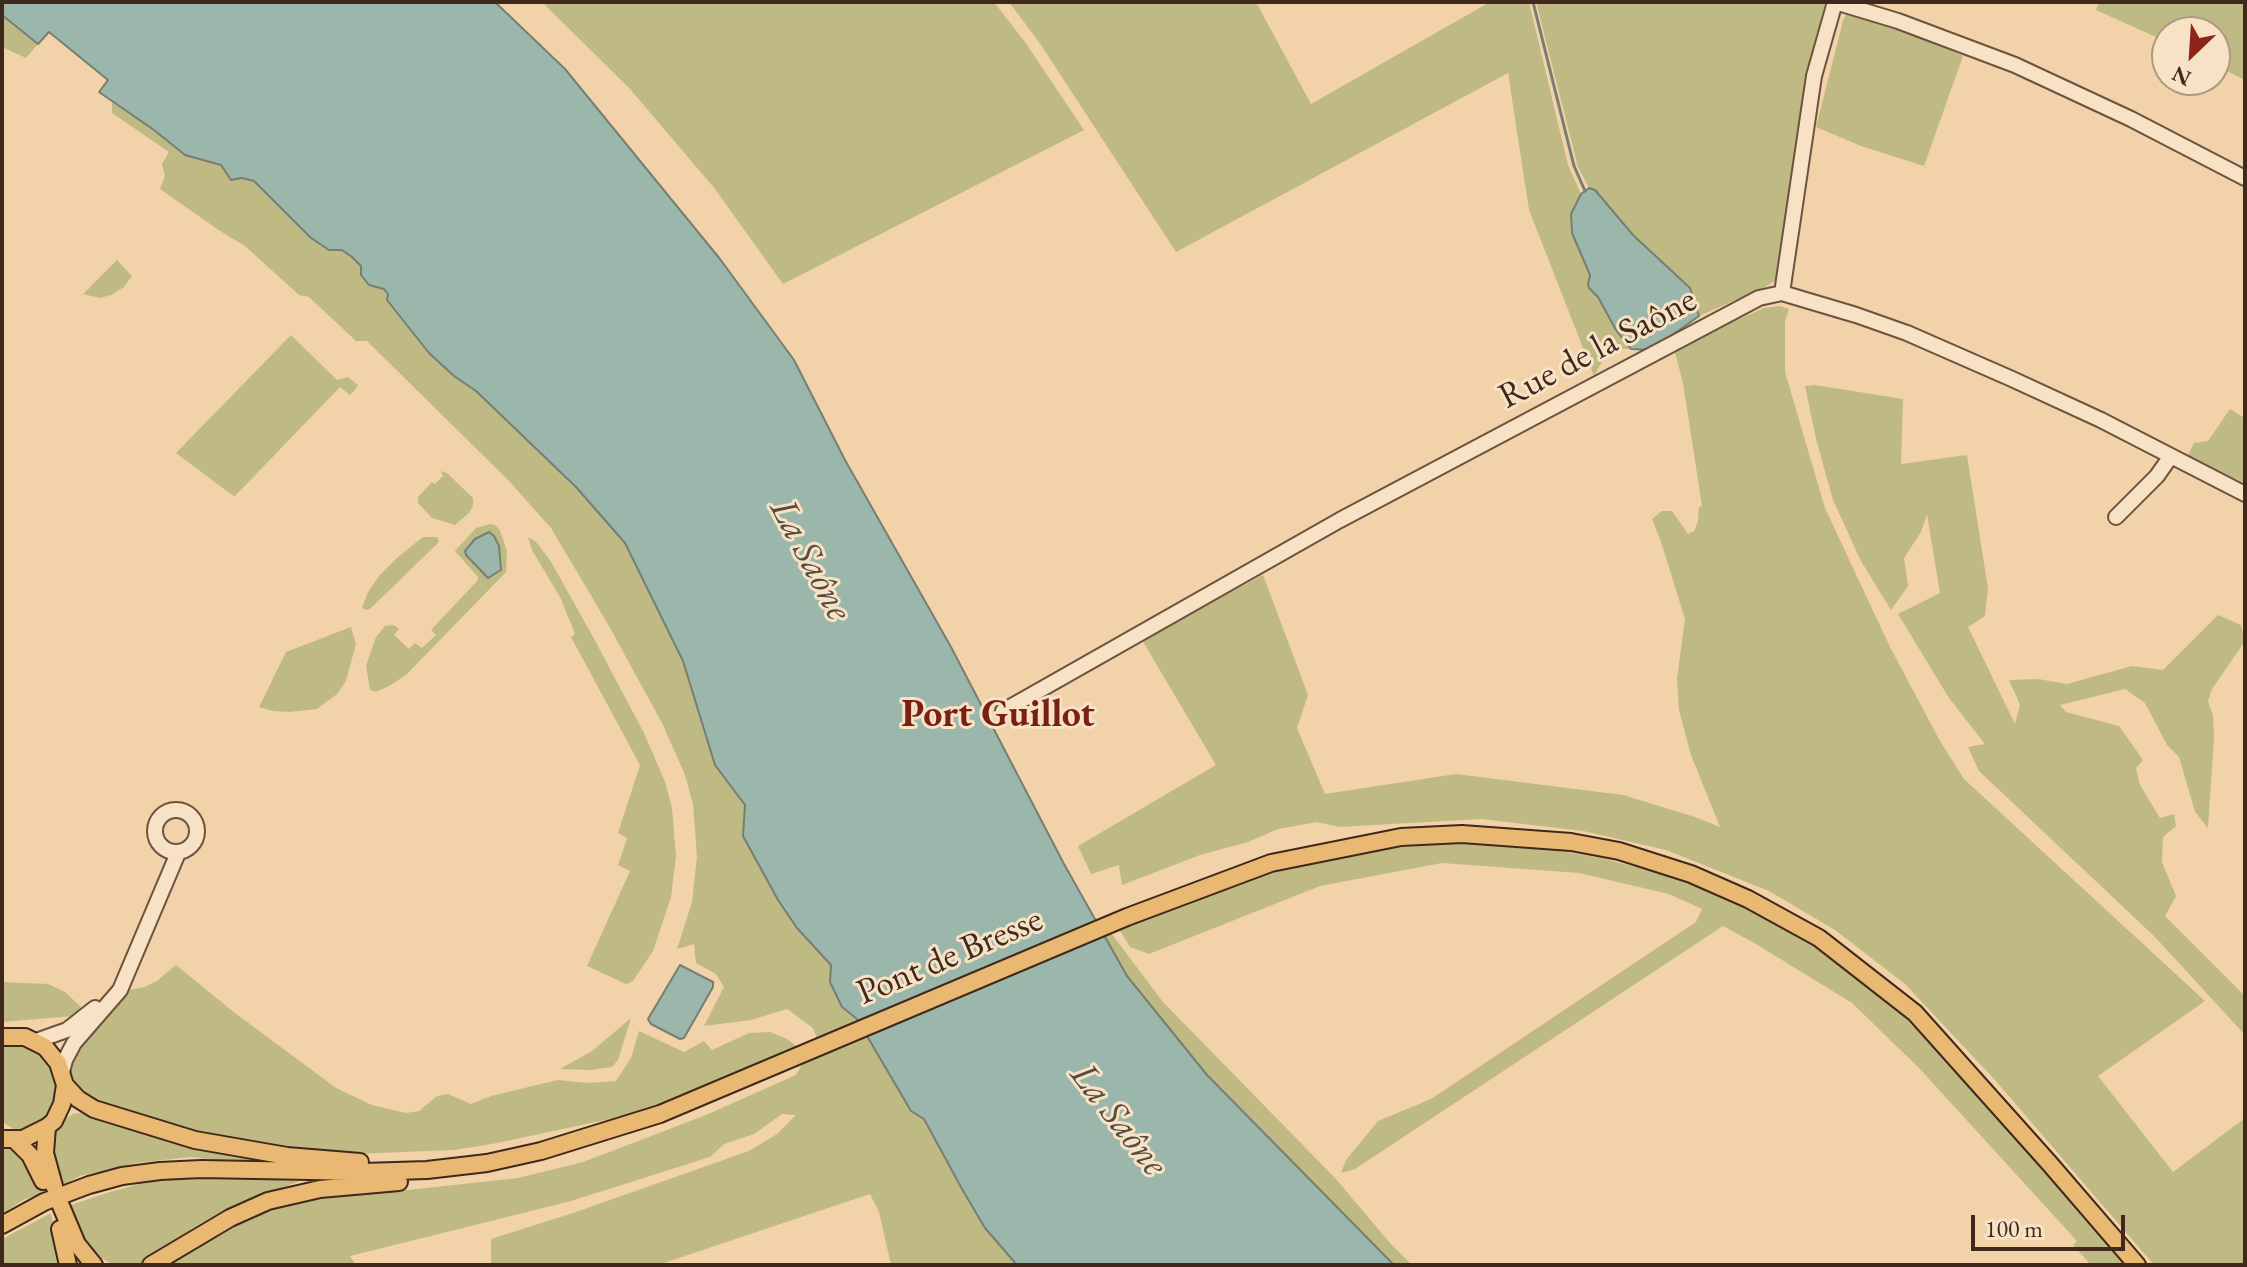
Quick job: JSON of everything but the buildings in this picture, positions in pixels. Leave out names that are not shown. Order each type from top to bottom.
[{"type":"main road","name":"Pont de Bresse","points":[[541,1151],[660,1114],[1127,917],[1271,863],[1401,837],[1462,834],[1571,842],[1619,851],[1691,874],[1748,899],[1819,938],[1915,1013],[2137,1265]]},
{"type":"main road","points":[[2,1037],[36,1041],[52,1054],[64,1079],[84,1105],[195,1140],[287,1156],[341,1161],[385,1162],[541,1151]]},
{"type":"main road","points":[[8,1140],[32,1137],[47,1127],[59,1113],[65,1095],[64,1079]]},
{"type":"main road","points":[[8,1140],[30,1155],[50,1187],[45,1153],[47,1127]]},
{"type":"main road","points":[[151,1265],[230,1218],[268,1201],[320,1189],[403,1182],[541,1151]]},
{"type":"main road","points":[[2,1225],[44,1202],[89,1185],[122,1176],[160,1171],[391,1172],[487,1163]]},
{"type":"main road","points":[[68,1265],[58,1207],[77,1244],[94,1265]]},
{"type":"street","points":[[2245,178],[2131,119],[2015,65],[1898,21],[1835,2],[1814,76],[1782,293],[1907,333],[2075,408],[2245,494]]},
{"type":"street","name":"Rue de la Saône","points":[[1003,711],[1340,520],[1759,298],[1782,293]]},
{"type":"street","points":[[2116,517],[2157,476],[2171,456]]},
{"type":"street","points":[[64,1079],[65,1060],[74,1043],[113,1000],[126,976],[178,853]]},
{"type":"street","points":[[36,1041],[76,1024],[126,976]]},
{"type":"shaded area","points":[[542,2],[994,2],[1084,130],[783,284],[715,189],[630,89]]},
{"type":"shaded area","points":[[1009,2],[1256,2],[1311,104],[1490,2],[1529,2],[1568,165],[1581,194],[1571,214],[1572,233],[1590,275],[1589,288],[1631,349],[1609,349],[1594,376],[1529,210],[1508,73],[1176,252],[1041,45]]},
{"type":"shaded area","points":[[1536,2],[1825,2],[1809,75],[1776,280],[1699,316],[1690,288],[1633,235],[1595,190],[1589,188],[1578,167]]},
{"type":"shaded area","points":[[2099,2],[2245,2],[2245,80],[2231,73],[2231,16],[2151,16],[2151,35],[2096,10]]},
{"type":"shaded area","points":[[1846,14],[1873,19],[1963,56],[1924,166],[1861,146],[1816,127]]},
{"type":"shaded area","points":[[2,15],[38,44],[26,58],[2,47]]},
{"type":"shaded area","points":[[112,100],[185,155],[221,165],[227,172],[254,181],[312,238],[329,250],[342,250],[352,257],[389,294],[429,353],[476,391],[576,487],[625,543],[683,661],[715,765],[745,805],[743,836],[778,900],[797,928],[831,966],[830,982],[842,1007],[857,1019],[911,1111],[924,1119],[985,1228],[1017,1265],[891,1265],[879,1212],[870,1194],[658,1265],[491,1265],[491,1239],[749,1151],[777,1134],[796,1115],[782,1114],[754,1134],[724,1144],[710,1157],[571,1201],[350,1256],[356,1265],[160,1265],[248,1214],[332,1191],[408,1190],[518,1178],[583,1162],[706,1115],[796,1075],[817,1038],[813,1028],[787,1009],[751,1020],[704,1026],[724,987],[716,974],[696,963],[694,944],[677,949],[692,902],[697,857],[693,804],[685,775],[662,723],[551,528],[509,481],[367,341],[356,341],[309,297],[299,295],[245,246],[160,189],[165,176],[162,164],[169,152],[112,113]]},
{"type":"shaded area","points":[[117,260],[132,276],[124,287],[100,298],[83,294]]},
{"type":"shaded area","points":[[1780,306],[1789,309],[1785,322],[1785,372],[1825,508],[1890,647],[1940,741],[1964,779],[2205,1001],[2098,1076],[2173,1172],[2245,1118],[2245,1265],[2154,1265],[1995,1080],[1905,984],[1835,930],[1769,891],[1666,850],[1583,831],[1481,819],[1339,827],[1317,822],[1278,829],[1122,885],[1119,865],[1091,874],[1078,846],[1216,765],[1142,640],[1263,575],[1308,695],[1297,728],[1325,794],[1456,774],[1623,795],[1720,827],[1691,755],[1679,710],[1677,679],[1685,619],[1652,519],[1662,511],[1672,511],[1688,534],[1694,531],[1699,507],[1702,506],[1683,383],[1674,348],[1764,308]]},
{"type":"shaded area","points":[[291,335],[337,380],[348,377],[358,385],[350,395],[340,387],[235,496],[232,495],[176,453]]},
{"type":"shaded area","points":[[1805,386],[1903,399],[1901,464],[1967,455],[1988,589],[1985,616],[1968,627],[2015,724],[2020,705],[2009,680],[2038,679],[2067,684],[2132,666],[2163,670],[2218,615],[2241,625],[2245,641],[2212,689],[2208,701],[2213,716],[2214,737],[2208,828],[2195,812],[2179,757],[2167,745],[2145,703],[2125,689],[2060,705],[2066,712],[2119,726],[2143,760],[2136,768],[2140,785],[2160,818],[2174,814],[2176,826],[2163,837],[2162,862],[2176,896],[2165,916],[2245,996],[2245,1035],[2155,937],[1979,771],[1968,747],[1985,744],[1949,698],[1898,614],[1940,593],[1927,514],[1921,532],[1904,558],[1908,586],[1891,610],[1861,561],[1833,500]]},
{"type":"shaded area","points":[[2230,409],[2245,418],[2245,483],[2187,457],[2194,443],[2208,441]]},
{"type":"shaded area","points":[[441,471],[473,498],[469,513],[455,525],[432,518],[418,503],[418,497],[432,482],[435,484],[443,476]]},
{"type":"shaded area","points":[[490,524],[500,530],[507,552],[506,572],[407,674],[376,692],[370,690],[366,666],[376,637],[385,626],[394,625],[399,629],[394,635],[409,649],[415,643],[422,648],[436,635],[431,630],[478,580],[455,551],[476,528]]},
{"type":"shaded area","points":[[423,537],[437,537],[439,542],[371,608],[362,608],[379,576]]},
{"type":"shaded area","points":[[528,537],[550,560],[592,635],[644,733],[665,782],[672,808],[676,856],[671,897],[653,951],[633,981],[626,984],[587,966],[630,871],[618,865],[627,838],[618,833],[640,765],[571,637],[575,634],[561,599],[532,550]]},
{"type":"shaded area","points":[[351,627],[356,644],[346,681],[337,694],[317,709],[289,712],[259,707],[286,652]]},
{"type":"shaded area","points":[[1467,843],[1536,847],[1601,858],[1670,876],[1755,912],[1831,955],[1887,1000],[1958,1070],[2125,1265],[2091,1265],[2073,1245],[2077,1241],[1919,1068],[1852,1003],[1723,926],[1355,1169],[1341,1173],[1346,1160],[1378,1121],[1431,1099],[1696,922],[1702,909],[1669,894],[1579,873],[1442,863],[1320,886],[1149,954],[1130,947],[1119,929],[1215,891],[1295,866],[1384,848]]},
{"type":"shaded area","points":[[1111,933],[1163,1002],[1335,1178],[1412,1265],[1394,1265],[1207,1075],[1127,976],[1104,936]]},
{"type":"shaded area","points":[[176,965],[336,1088],[372,1105],[406,1113],[419,1111],[437,1096],[448,1094],[471,1104],[558,1080],[588,1083],[616,1081],[631,1058],[639,1031],[684,1052],[704,1041],[712,1050],[749,1033],[770,1032],[799,1048],[692,1094],[629,1115],[492,1144],[454,1150],[354,1154],[293,1148],[226,1139],[102,1103],[76,1083],[69,1069],[72,1056],[84,1038],[116,1006],[125,991],[157,981]]},
{"type":"shaded area","points":[[2,982],[48,984],[65,992],[81,1007],[73,1016],[2,1022]]},
{"type":"shaded area","points":[[631,1018],[618,1060],[612,1067],[560,1069],[592,1051]]},
{"type":"shaded area","points":[[2,1042],[28,1044],[49,1060],[58,1085],[50,1113],[44,1120],[19,1132],[2,1122]]},
{"type":"shaded area","points":[[87,1112],[313,1164],[190,1157],[136,1163],[80,1176],[58,1187],[48,1140],[59,1123],[73,1114]]},
{"type":"shaded area","points":[[2,1147],[18,1150],[27,1158],[44,1193],[23,1200],[2,1214]]},
{"type":"shaded area","points":[[161,1178],[300,1181],[224,1210],[139,1265],[114,1265],[84,1249],[65,1207]]},
{"type":"shaded area","points":[[51,1213],[61,1265],[2,1265],[2,1239]]},
{"type":"water","name":"La Saône","points":[[2,2],[495,2],[565,69],[720,259],[794,360],[845,460],[951,647],[1064,864],[1127,976],[1207,1075],[1394,1265],[1017,1265],[985,1228],[924,1119],[911,1111],[857,1019],[842,1007],[830,982],[831,965],[797,928],[743,836],[745,805],[715,765],[683,661],[625,543],[576,487],[476,391],[429,353],[387,300],[388,294],[384,289],[369,285],[361,275],[361,266],[352,257],[342,250],[329,250],[311,238],[254,181],[242,178],[231,180],[221,165],[185,155],[99,92],[108,80],[49,32],[38,44],[2,15]]},
{"type":"water","points":[[1589,188],[1595,190],[1633,235],[1690,288],[1699,316],[1651,350],[1631,349],[1589,288],[1590,275],[1572,233],[1571,214],[1581,194]]},
{"type":"water","points":[[489,532],[499,546],[501,570],[488,578],[465,551],[475,539]]},
{"type":"water","points":[[680,965],[713,982],[713,987],[684,1038],[680,1039],[651,1024],[648,1019]]},
{"type":"waterway","points":[[1533,2],[1574,166],[1585,191]]},
{"type":"district","name":"Port Guillot","points":[[998,716]]}]
